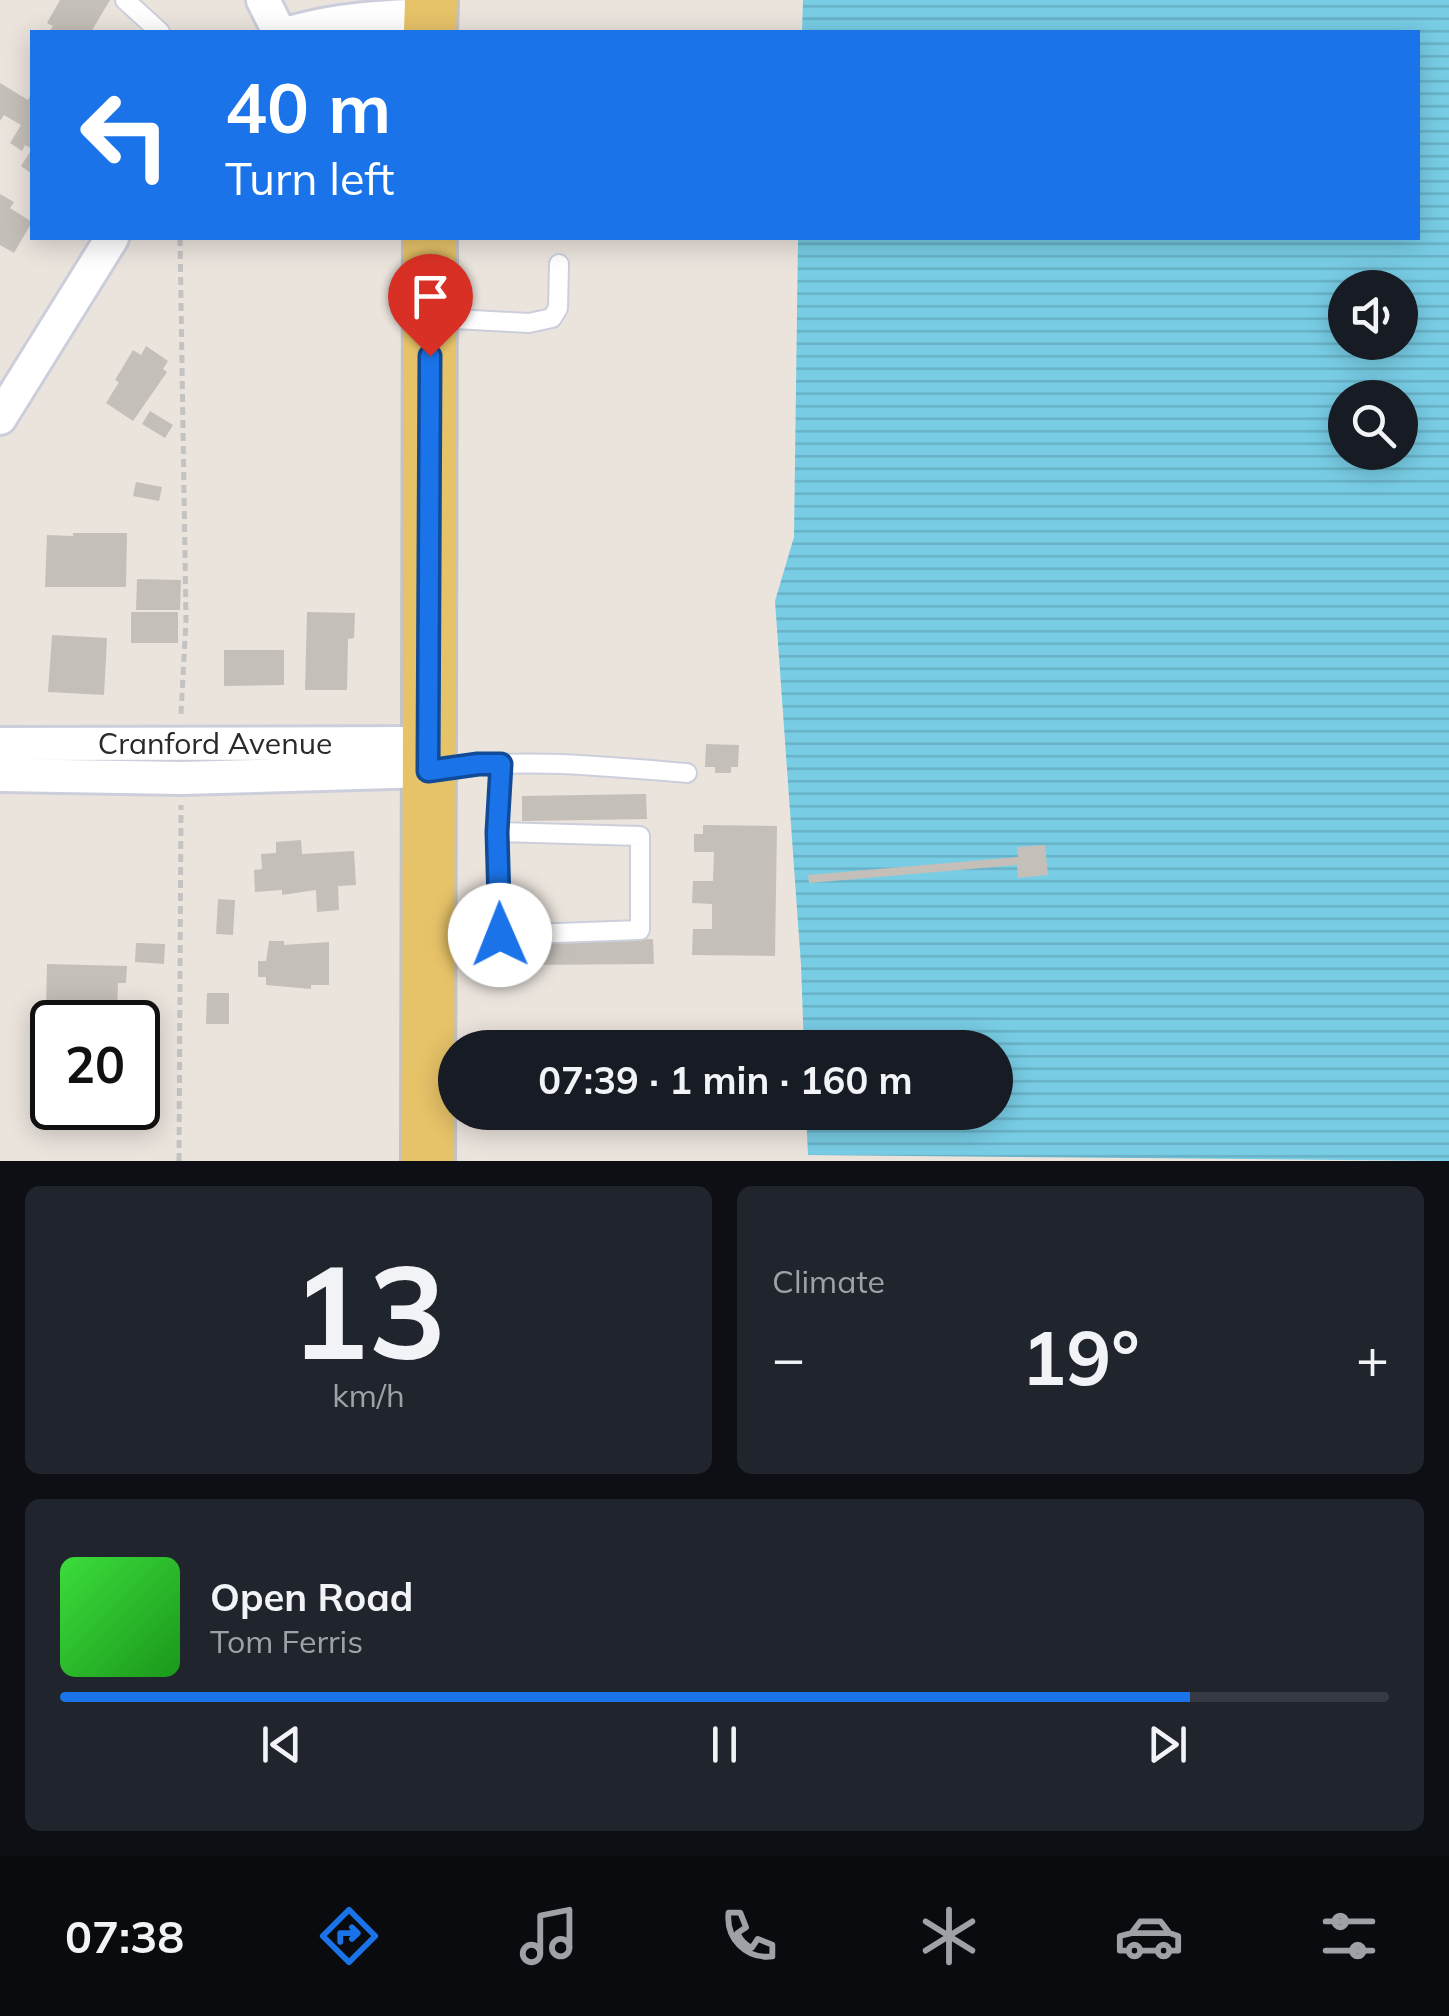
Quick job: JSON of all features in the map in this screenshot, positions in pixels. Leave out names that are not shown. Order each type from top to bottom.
[{"type":"main road","points":[[428,1161],[430,240]]},
{"type":"street","points":[[263,0],[278,30]]},
{"type":"street","points":[[300,30],[368,17],[430,16]]},
{"type":"street","points":[[0,418],[111,240]]},
{"type":"street","name":"Cranford Avenue","points":[[0,744],[180,744],[429,757]]},
{"type":"street","name":"Cranford Avenue","points":[[0,775],[182,778],[429,757]]},
{"type":"lane","points":[[124,0],[158,30]]},
{"type":"lane","points":[[430,318],[529,323],[552,318],[558,308],[559,264]]},
{"type":"lane","points":[[429,757],[478,764],[687,773]]},
{"type":"lane","points":[[497,832],[640,836],[640,930],[500,935],[497,832],[501,764]]},
{"type":"path","points":[[180,240],[186,620],[180,744]]},
{"type":"path","points":[[179,1161],[182,778]]},
{"type":"water","points":[[803,0],[1449,0],[1449,1161],[808,1155],[807,1130],[1013,1130],[1013,1030],[803,1030],[775,601],[794,537],[798,240],[1420,240],[1420,30],[802,30]]},
{"type":"building","points":[[60,0],[110,0],[92,30],[50,30],[53,26],[47,23]]},
{"type":"building","points":[[0,83],[28,100],[30,96],[30,148],[25,145],[22,151],[10,143],[21,125],[4,115],[0,121]]},
{"type":"building","points":[[30,152],[30,173],[21,166]]},
{"type":"building","points":[[0,194],[14,202],[10,208],[30,221],[30,225],[14,253],[0,245]]},
{"type":"building","points":[[146,346],[168,361],[163,369],[167,372],[133,421],[106,403],[133,350],[141,355]]},
{"type":"building","points":[[150,411],[173,425],[165,438],[142,424]]},
{"type":"building","points":[[136,482],[162,487],[159,501],[133,496]]},
{"type":"building","points":[[127,533],[126,587],[45,587],[47,535]]},
{"type":"building","points":[[137,579],[181,580],[180,610],[136,610]]},
{"type":"building","points":[[131,612],[178,612],[178,643],[131,643]]},
{"type":"building","points":[[307,612],[355,613],[354,638],[348,639],[347,690],[305,690]]},
{"type":"building","points":[[52,635],[107,638],[104,695],[48,692]]},
{"type":"building","points":[[224,650],[284,650],[284,685],[224,686]]},
{"type":"building","points":[[706,744],[739,745],[738,767],[731,767],[731,773],[715,773],[715,767],[705,767]]},
{"type":"building","points":[[646,794],[647,819],[522,821],[522,796]]},
{"type":"building","points":[[703,825],[777,826],[775,956],[692,955],[693,929],[712,929],[712,904],[692,903],[693,881],[713,881],[714,852],[694,852],[694,834],[703,834]]},
{"type":"building","points":[[301,840],[302,854],[354,851],[356,885],[338,886],[339,910],[317,912],[316,890],[282,895],[282,890],[255,892],[254,870],[262,869],[261,854],[276,853],[276,842]]},
{"type":"building","points":[[1045,845],[1048,875],[1018,878],[1017,865],[809,883],[808,875],[1018,857],[1017,847]]},
{"type":"building","points":[[218,899],[235,900],[233,935],[216,934]]},
{"type":"building","points":[[653,939],[654,964],[521,965],[520,941]]},
{"type":"building","points":[[269,941],[284,941],[284,945],[329,942],[329,985],[311,985],[311,989],[266,985],[266,977],[258,977],[258,961],[266,961]]},
{"type":"building","points":[[136,943],[165,944],[164,964],[135,962]]},
{"type":"building","points":[[47,964],[127,966],[126,983],[118,983],[117,1000],[46,1000]]},
{"type":"building","points":[[207,993],[229,993],[229,1024],[206,1024]]},
{"type":"route","points":[[430,356],[428,771],[501,764],[497,832],[500,935]]}]
